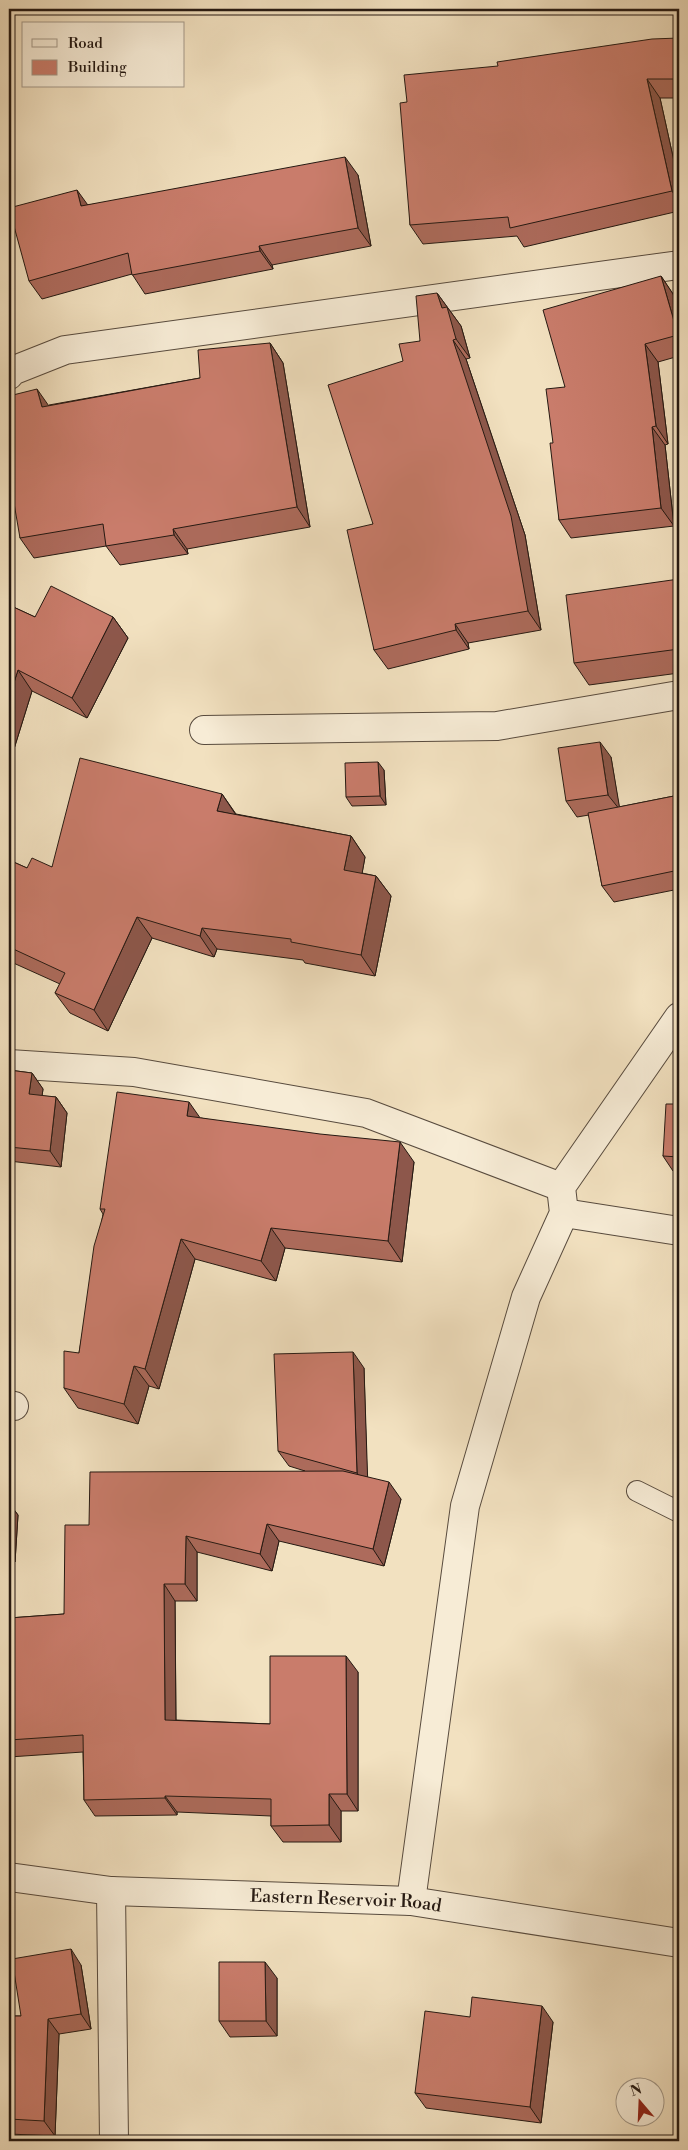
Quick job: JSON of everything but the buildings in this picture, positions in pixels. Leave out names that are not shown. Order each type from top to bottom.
[{"type":"street","points":[[9,375],[12,371],[65,350],[679,264]]},
{"type":"street","points":[[204,730],[497,726],[679,695]]},
{"type":"street","points":[[411,1901],[465,1506],[526,1297],[563,1200],[679,1016]]},
{"type":"street","points":[[9,1064],[134,1072],[366,1113],[563,1200],[679,1231]]},
{"type":"street","name":"Eastern Reservoir Road","points":[[9,1877],[111,1891],[411,1901],[679,1943]]},
{"type":"street","points":[[111,1891],[114,2141]]},
{"type":"lane","points":[[637,1491],[679,1512]]}]
